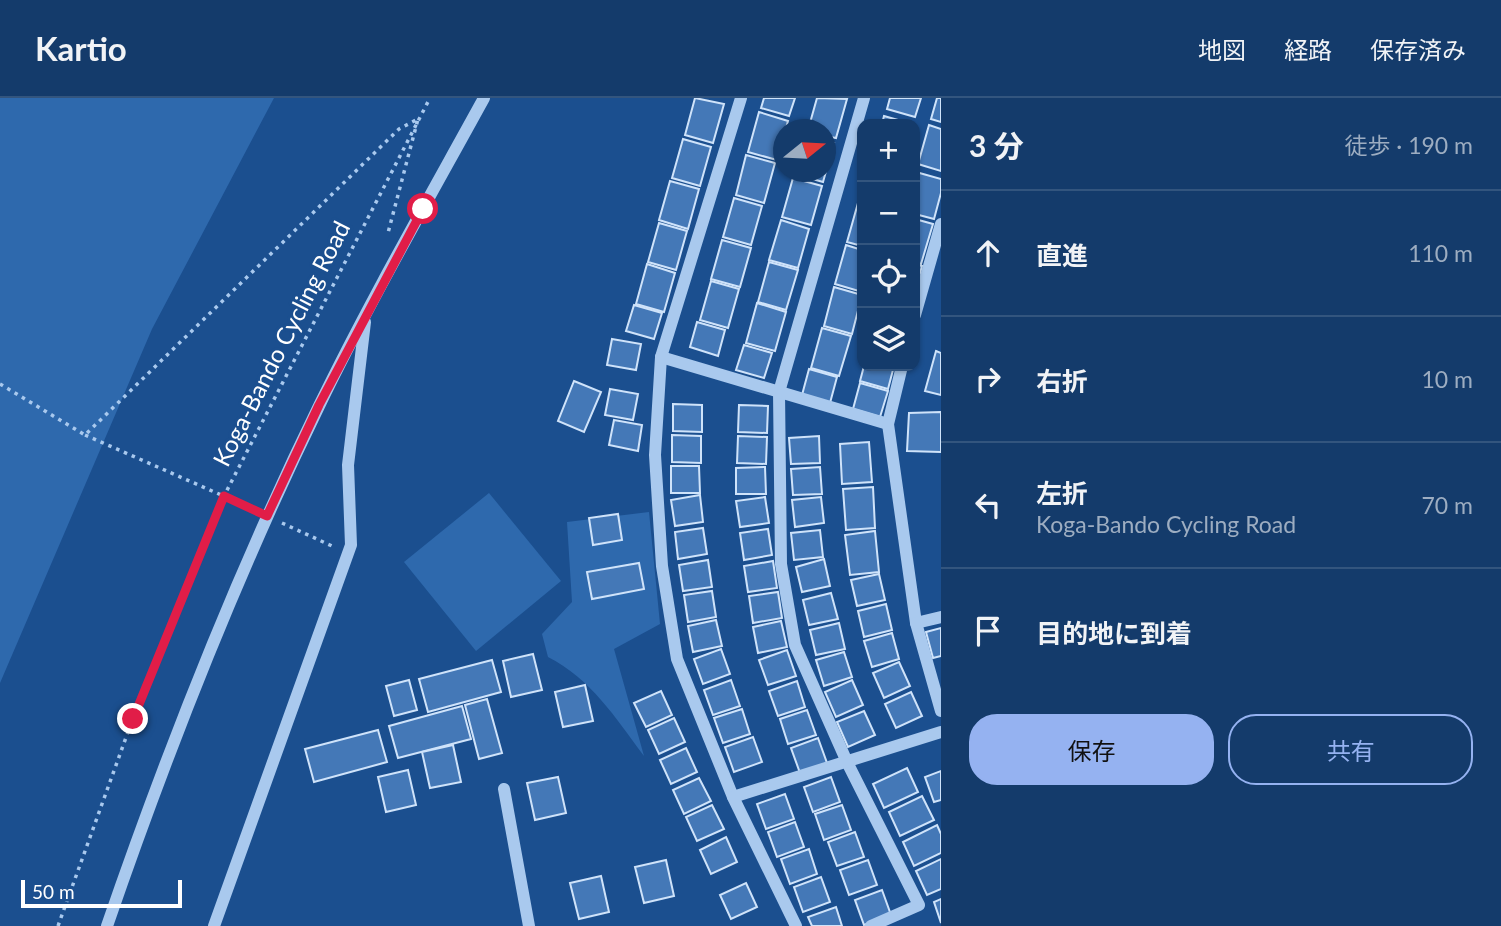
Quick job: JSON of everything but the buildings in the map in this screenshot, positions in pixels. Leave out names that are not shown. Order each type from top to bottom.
[{"type":"street","points":[[107,926],[151,800],[267,516],[366,313],[484,98]]},
{"type":"street","points":[[741,98],[661,357],[656,468],[662,566],[677,659],[733,797],[796,926]]},
{"type":"street","points":[[864,98],[779,392],[781,564],[795,645],[847,762],[919,905],[871,926]]},
{"type":"street","points":[[917,308],[941,225]]},
{"type":"street","points":[[214,926],[351,545],[348,465],[366,313]]},
{"type":"street","points":[[661,357],[888,424]]},
{"type":"street","points":[[901,371],[888,424],[916,623],[941,711]]},
{"type":"street","points":[[916,623],[941,617]]},
{"type":"street","points":[[733,797],[941,732]]},
{"type":"street","points":[[504,789],[529,926]]},
{"type":"path","name":"Koga-Bando Cycling Road","points":[[58,926],[133,719],[224,496],[430,98]]},
{"type":"path","points":[[388,236],[418,119]]},
{"type":"path","points":[[85,435],[399,129],[418,119]]},
{"type":"path","points":[[0,384],[85,435],[334,547],[351,545]]},
{"type":"shaded area","points":[[0,98],[274,98],[152,329],[0,683]]},
{"type":"shaded area","points":[[489,493],[561,581],[476,651],[404,562]]},
{"type":"shaded area","points":[[649,512],[660,624],[614,649],[644,756],[590,688],[548,657],[542,634],[572,602],[567,522]]},
{"type":"route","points":[[133,719],[224,496],[267,516],[319,405],[423,209]]}]
